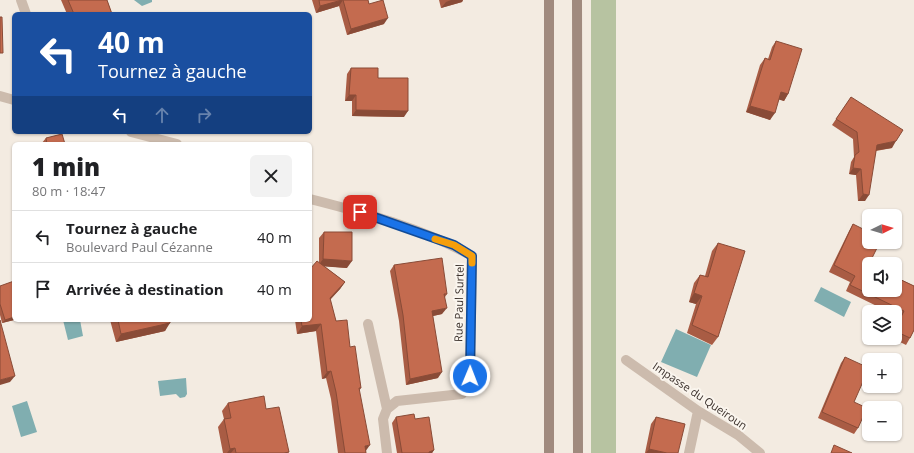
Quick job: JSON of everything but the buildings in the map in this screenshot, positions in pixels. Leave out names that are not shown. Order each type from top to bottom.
[{"type":"main road","points":[[549,0],[549,453]]},
{"type":"main road","points":[[577,0],[578,453]]},
{"type":"street","points":[[21,0],[25,12]]},
{"type":"street","points":[[0,96],[12,99]]},
{"type":"street","points":[[139,134],[169,142]]},
{"type":"street","name":"Rue Paul Surtel","points":[[312,199],[373,215],[454,245],[472,256],[470,376],[462,394],[397,401],[387,409]]},
{"type":"street","points":[[368,324],[387,409],[382,419],[387,453]]},
{"type":"street","name":"Impasse du Queiroun","points":[[626,360],[698,411],[738,436],[760,453]]},
{"type":"street","points":[[689,453],[698,411]]},
{"type":"green space","points":[[591,0],[616,0],[616,453],[591,453]]},
{"type":"water","points":[[134,0],[152,0],[152,2],[142,6]]},
{"type":"water","points":[[821,287],[851,302],[844,317],[814,301]]},
{"type":"water","points":[[64,322],[80,322],[83,336],[68,340]]},
{"type":"water","points":[[676,329],[711,345],[697,377],[661,362]]},
{"type":"water","points":[[186,378],[187,394],[185,397],[180,398],[176,394],[160,396],[158,381]]},
{"type":"water","points":[[27,401],[37,432],[21,437],[12,406]]},
{"type":"slow traffic","points":[[435,239],[454,245],[472,256],[472,263]]},
{"type":"route","points":[[360,212],[373,215],[454,245],[472,256],[470,376]]}]
